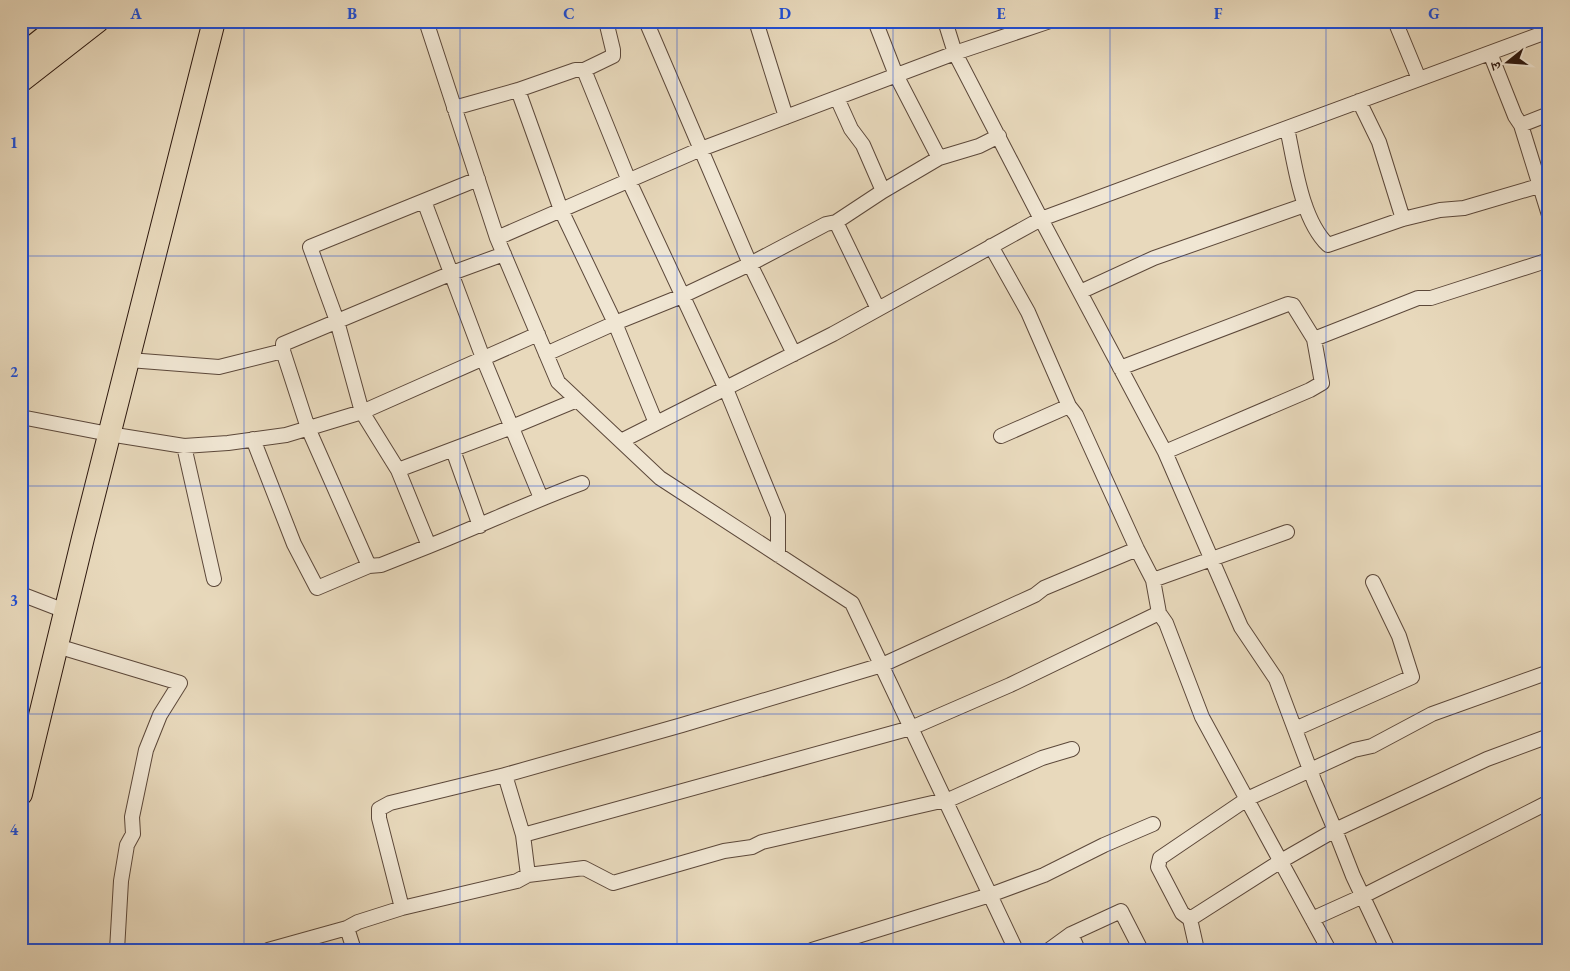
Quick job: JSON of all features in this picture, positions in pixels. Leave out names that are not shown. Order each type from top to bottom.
[{"type":"main road","points":[[21,56],[65,21]]},
{"type":"main road","points":[[21,81],[98,21]]},
{"type":"main road","points":[[21,794],[28,733],[57,646],[214,21]]},
{"type":"street","points":[[426,21],[497,238],[558,382],[660,478],[852,602],[1016,950]]},
{"type":"street","points":[[454,108],[518,90],[575,70],[584,70],[613,56],[606,21]]},
{"type":"street","points":[[646,21],[750,264],[794,354]]},
{"type":"street","points":[[756,21],[786,117]]},
{"type":"street","points":[[875,21],[896,75],[939,158]]},
{"type":"street","points":[[945,21],[956,53],[998,136],[1165,452],[1240,627],[1276,679],[1310,770],[1388,950]]},
{"type":"street","points":[[497,238],[701,149],[896,75],[1050,21]]},
{"type":"street","points":[[1395,21],[1419,79]]},
{"type":"street","points":[[621,441],[794,354],[1041,219],[1549,31]]},
{"type":"street","points":[[1490,53],[1544,185],[1549,215]]},
{"type":"street","points":[[584,70],[629,181],[724,389],[778,516],[778,554]]},
{"type":"street","points":[[518,90],[561,210],[615,323],[656,423]]},
{"type":"street","points":[[837,98],[851,129],[863,145],[883,191]]},
{"type":"street","points":[[1359,101],[1379,142],[1403,219]]},
{"type":"street","points":[[1521,125],[1549,114]]},
{"type":"street","points":[[1287,128],[1305,205],[1322,238],[1328,245],[1403,219],[1440,210],[1464,208],[1544,185]]},
{"type":"street","points":[[546,354],[682,296],[750,264],[826,224],[836,222],[883,191],[939,158],[979,146],[998,136]]},
{"type":"street","points":[[429,546],[398,470],[362,412],[337,321],[310,247],[478,179]]},
{"type":"street","points":[[424,201],[483,358],[541,498]]},
{"type":"street","points":[[1080,292],[1154,258],[1305,205]]},
{"type":"street","points":[[836,222],[878,309]]},
{"type":"street","points":[[991,246],[1028,312],[1069,406],[1076,415],[1153,580],[1159,613],[1166,623],[1202,718],[1329,950]]},
{"type":"street","points":[[369,566],[308,428],[283,351],[283,344],[452,273],[504,254]]},
{"type":"street","points":[[1314,339],[1418,298],[1431,298],[1549,260]]},
{"type":"street","points":[[1120,368],[1288,304],[1293,305],[1314,339],[1322,383],[1301,394],[1165,452]]},
{"type":"street","points":[[21,417],[184,446],[286,435],[362,412],[538,334]]},
{"type":"street","points":[[129,360],[219,367],[283,351]]},
{"type":"street","points":[[398,470],[512,427],[576,400]]},
{"type":"street","points":[[1001,436],[1069,406]]},
{"type":"street","points":[[253,439],[294,544],[317,588],[369,566],[380,565],[480,526],[541,498],[582,483]]},
{"type":"street","points":[[184,446],[214,579]]},
{"type":"street","points":[[453,450],[480,526]]},
{"type":"street","points":[[1153,580],[1287,532]]},
{"type":"street","points":[[402,908],[379,818],[379,809],[390,803],[505,775],[682,725],[882,665],[1035,595],[1044,588],[1137,549]]},
{"type":"street","points":[[1295,729],[1412,676],[1398,636],[1373,582]]},
{"type":"street","points":[[21,594],[65,611]]},
{"type":"street","points":[[523,835],[912,728],[1010,685],[1159,613]]},
{"type":"street","points":[[57,646],[180,683],[160,715],[146,750],[132,817],[133,834],[127,845],[121,881],[117,950]]},
{"type":"street","points":[[1197,950],[1190,919],[1182,913],[1158,867],[1160,858],[1247,799],[1354,750],[1372,746],[1432,714],[1549,672]]},
{"type":"street","points":[[1190,919],[1281,861],[1335,830],[1488,759],[1549,736]]},
{"type":"street","points":[[268,950],[347,928],[358,922],[402,908],[517,881],[528,875],[584,868],[614,883],[724,851],[752,847],[762,842],[946,801],[1042,758],[1072,749]]},
{"type":"street","points":[[505,775],[523,835],[528,875]]},
{"type":"street","points":[[1312,919],[1363,896],[1549,802]]},
{"type":"street","points":[[812,950],[990,895],[1044,876],[1104,845],[1153,824]]},
{"type":"street","points":[[1050,950],[1071,934],[1121,912],[1141,950]]},
{"type":"street","points":[[347,928],[354,950]]},
{"type":"street","points":[[1071,934],[1078,950]]}]
